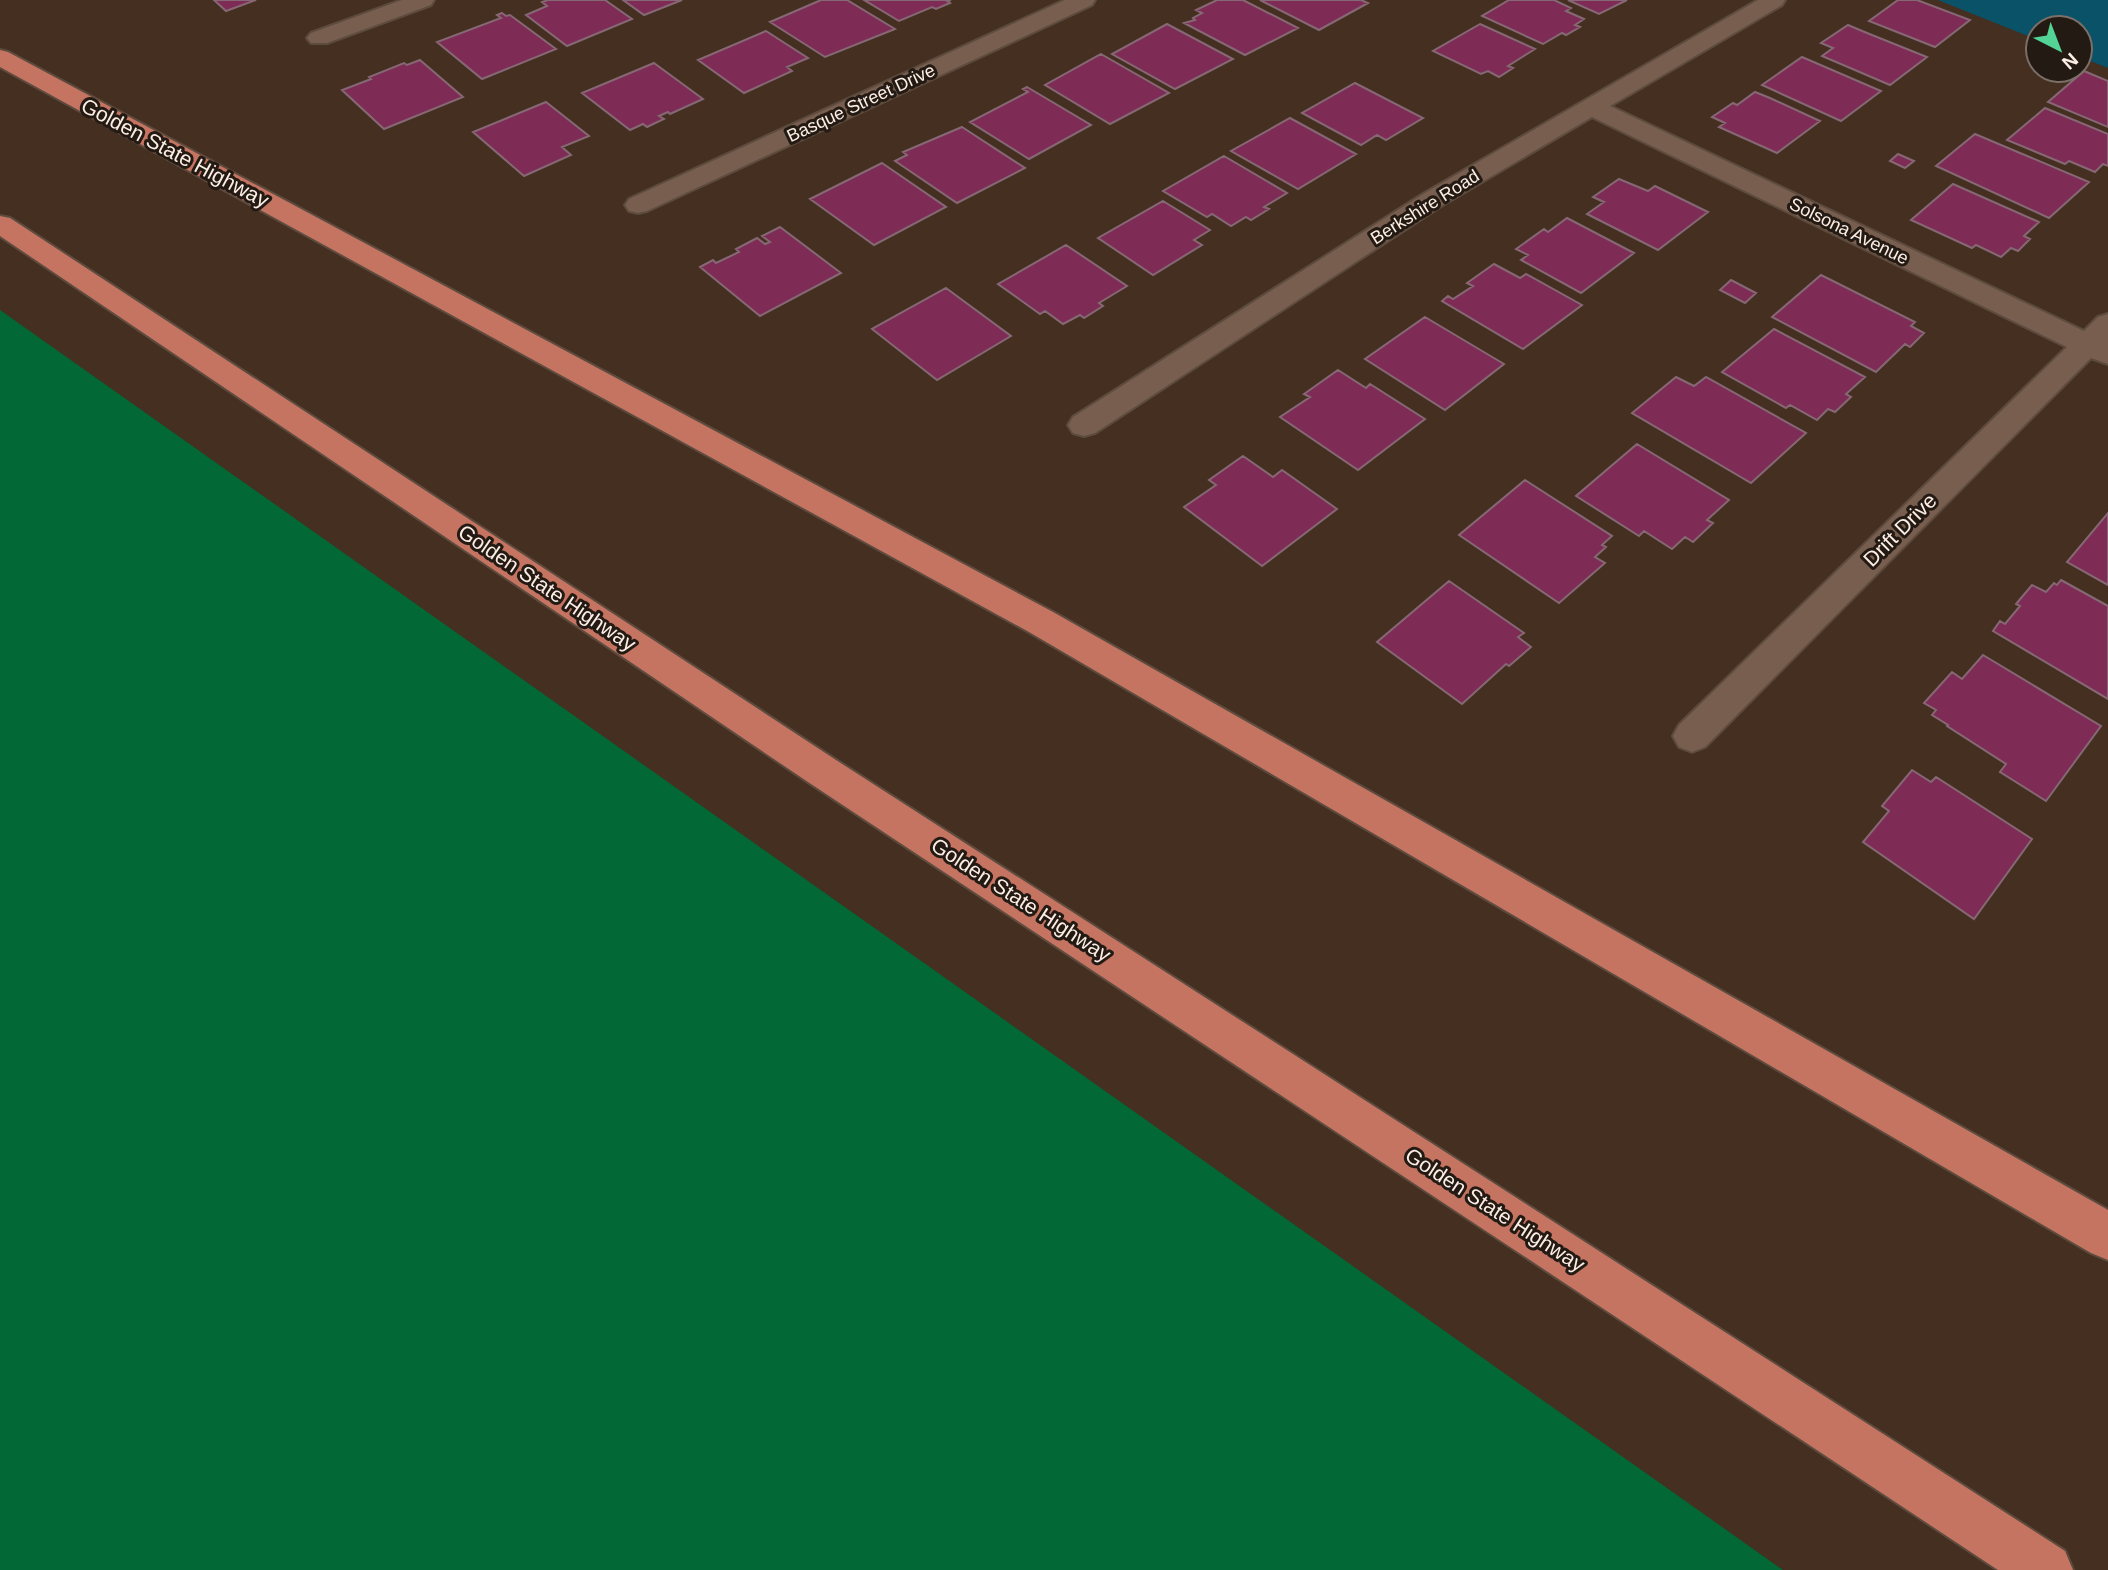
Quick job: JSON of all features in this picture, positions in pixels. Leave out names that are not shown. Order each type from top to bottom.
[{"type":"highway","name":"Golden State Highway","points":[[0,57],[1041,622],[2108,1236]]},
{"type":"highway","name":"Golden State Highway","points":[[0,223],[822,771],[2046,1570]]},
{"type":"street","points":[[319,38],[423,0]]},
{"type":"street","name":"Basque Street Drive","points":[[638,205],[1084,0]]},
{"type":"street","name":"Berkshire Road","points":[[1084,425],[1432,200],[1773,0]]},
{"type":"street","name":"Solsona Avenue","points":[[1591,107],[2101,341]]},
{"type":"street","name":"Drift Drive","points":[[1692,736],[2101,341]]},
{"type":"green space","points":[[0,310],[1783,1570],[0,1570]]},
{"type":"water","points":[[1938,0],[2108,0],[2108,68],[2094,62],[2094,14],[2024,14],[2024,34]]},
{"type":"building","points":[[214,0],[256,0],[226,11]]},
{"type":"building","points":[[605,0],[632,19],[567,46],[526,15],[547,6],[542,2]]},
{"type":"building","points":[[623,0],[682,0],[644,15]]},
{"type":"building","points":[[821,0],[847,0],[895,29],[825,57],[770,22]]},
{"type":"building","points":[[864,0],[951,0],[936,9],[932,7],[899,21]]},
{"type":"building","points":[[1217,0],[1243,0],[1298,28],[1245,55],[1184,23],[1195,20],[1193,18],[1202,13],[1196,10]]},
{"type":"building","points":[[1260,0],[1361,0],[1368,3],[1319,30]]},
{"type":"building","points":[[1509,0],[1554,0],[1571,8],[1566,11],[1584,19],[1575,25],[1580,27],[1543,44],[1482,16]]},
{"type":"building","points":[[1568,0],[1627,0],[1599,14]]},
{"type":"building","points":[[1898,0],[1917,0],[1970,20],[1935,47],[1869,21]]},
{"type":"building","points":[[497,15],[510,15],[556,49],[482,79],[437,42],[501,18]]},
{"type":"building","points":[[1167,24],[1233,59],[1175,89],[1112,54]]},
{"type":"building","points":[[1480,24],[1535,49],[1508,66],[1513,68],[1499,77],[1488,71],[1481,74],[1433,51]]},
{"type":"building","points":[[1848,25],[1927,57],[1890,85],[1822,56],[1833,48],[1821,43]]},
{"type":"building","points":[[766,31],[808,58],[787,67],[792,71],[744,93],[698,60]]},
{"type":"building","points":[[1101,54],[1169,93],[1110,124],[1045,85]]},
{"type":"building","points":[[1802,57],[1881,91],[1841,121],[1762,85]]},
{"type":"building","points":[[420,60],[463,97],[384,129],[342,90],[404,63],[407,65]]},
{"type":"building","points":[[654,63],[703,99],[659,116],[664,119],[647,127],[643,124],[630,130],[582,93]]},
{"type":"building","points":[[2094,75],[2108,81],[2108,127],[2048,102],[2069,84],[2094,84]]},
{"type":"building","points":[[1355,83],[1423,118],[1386,140],[1377,135],[1361,145],[1302,113]]},
{"type":"building","points":[[1027,87],[1091,125],[1029,159],[970,122],[1028,92],[1023,89]]},
{"type":"building","points":[[1755,92],[1820,121],[1777,153],[1719,127],[1725,123],[1712,117],[1733,103],[1737,105]]},
{"type":"building","points":[[546,102],[589,136],[562,147],[571,155],[524,176],[473,132]]},
{"type":"building","points":[[2045,108],[2108,134],[2108,166],[2103,164],[2095,172],[2069,161],[2065,164],[2007,140]]},
{"type":"building","points":[[1290,118],[1356,154],[1298,189],[1231,151]]},
{"type":"building","points":[[962,127],[1025,168],[957,203],[895,161],[907,155],[903,152]]},
{"type":"building","points":[[1975,134],[2089,182],[2049,218],[1936,166]]},
{"type":"building","points":[[1898,154],[1914,161],[1905,168],[1890,161]]},
{"type":"building","points":[[1224,156],[1287,193],[1264,207],[1269,209],[1251,220],[1246,217],[1231,226],[1212,214],[1207,217],[1163,191]]},
{"type":"building","points":[[882,163],[946,207],[874,245],[810,199]]},
{"type":"building","points":[[1619,179],[1648,191],[1655,186],[1708,212],[1658,250],[1587,214],[1604,202],[1593,197]]},
{"type":"building","points":[[1953,184],[2039,222],[2024,236],[2030,239],[2018,251],[2011,248],[2001,257],[1976,245],[1972,248],[1911,220]]},
{"type":"building","points":[[1163,201],[1210,230],[1194,240],[1202,245],[1153,275],[1098,238]]},
{"type":"building","points":[[1567,218],[1634,253],[1581,293],[1521,260],[1528,255],[1516,249],[1544,229],[1548,232]]},
{"type":"building","points":[[780,227],[841,273],[760,316],[700,267],[739,252],[736,249],[757,238],[765,244],[770,242],[762,236]]},
{"type":"building","points":[[1066,245],[1127,286],[1099,303],[1103,306],[1084,318],[1080,315],[1063,324],[1045,311],[1040,314],[998,284]]},
{"type":"building","points":[[1494,264],[1520,278],[1526,274],[1582,305],[1523,349],[1442,301],[1448,296],[1453,299],[1473,286],[1467,283]]},
{"type":"building","points":[[1821,275],[1915,322],[1911,326],[1924,333],[1910,347],[1905,344],[1876,372],[1772,317]]},
{"type":"building","points":[[1731,280],[1756,293],[1745,303],[1720,290]]},
{"type":"building","points":[[946,288],[1011,336],[937,380],[872,329]]},
{"type":"building","points":[[1425,317],[1504,364],[1445,410],[1365,359]]},
{"type":"building","points":[[1774,329],[1865,377],[1846,394],[1851,397],[1835,412],[1828,409],[1817,420],[1790,405],[1786,408],[1722,372]]},
{"type":"building","points":[[1338,370],[1366,388],[1370,384],[1425,419],[1358,470],[1280,417],[1310,397],[1304,394]]},
{"type":"building","points":[[1676,377],[1694,386],[1706,377],[1806,433],[1751,483],[1632,413]]},
{"type":"building","points":[[1637,444],[1729,500],[1707,520],[1713,523],[1693,542],[1685,537],[1672,549],[1644,531],[1639,536],[1576,496]]},
{"type":"building","points":[[1243,456],[1273,477],[1282,470],[1337,509],[1262,566],[1184,507],[1216,485],[1209,480]]},
{"type":"building","points":[[1525,480],[1612,536],[1602,545],[1606,547],[1595,557],[1605,563],[1559,603],[1459,535]]},
{"type":"building","points":[[2108,513],[2108,585],[2067,562]]},
{"type":"building","points":[[2061,580],[2108,606],[2108,699],[1993,631],[2000,621],[2005,624],[2020,606],[2016,604],[2032,585],[2046,592]]},
{"type":"building","points":[[1449,581],[1524,633],[1518,637],[1531,647],[1509,666],[1506,664],[1462,704],[1377,642]]},
{"type":"building","points":[[1983,655],[2101,726],[2046,801],[2000,772],[2006,764],[1932,715],[1936,710],[1924,703],[1952,672],[1962,679]]},
{"type":"building","points":[[1912,770],[1931,782],[1936,777],[2032,839],[1974,919],[1863,842],[1889,811],[1882,806]]}]
